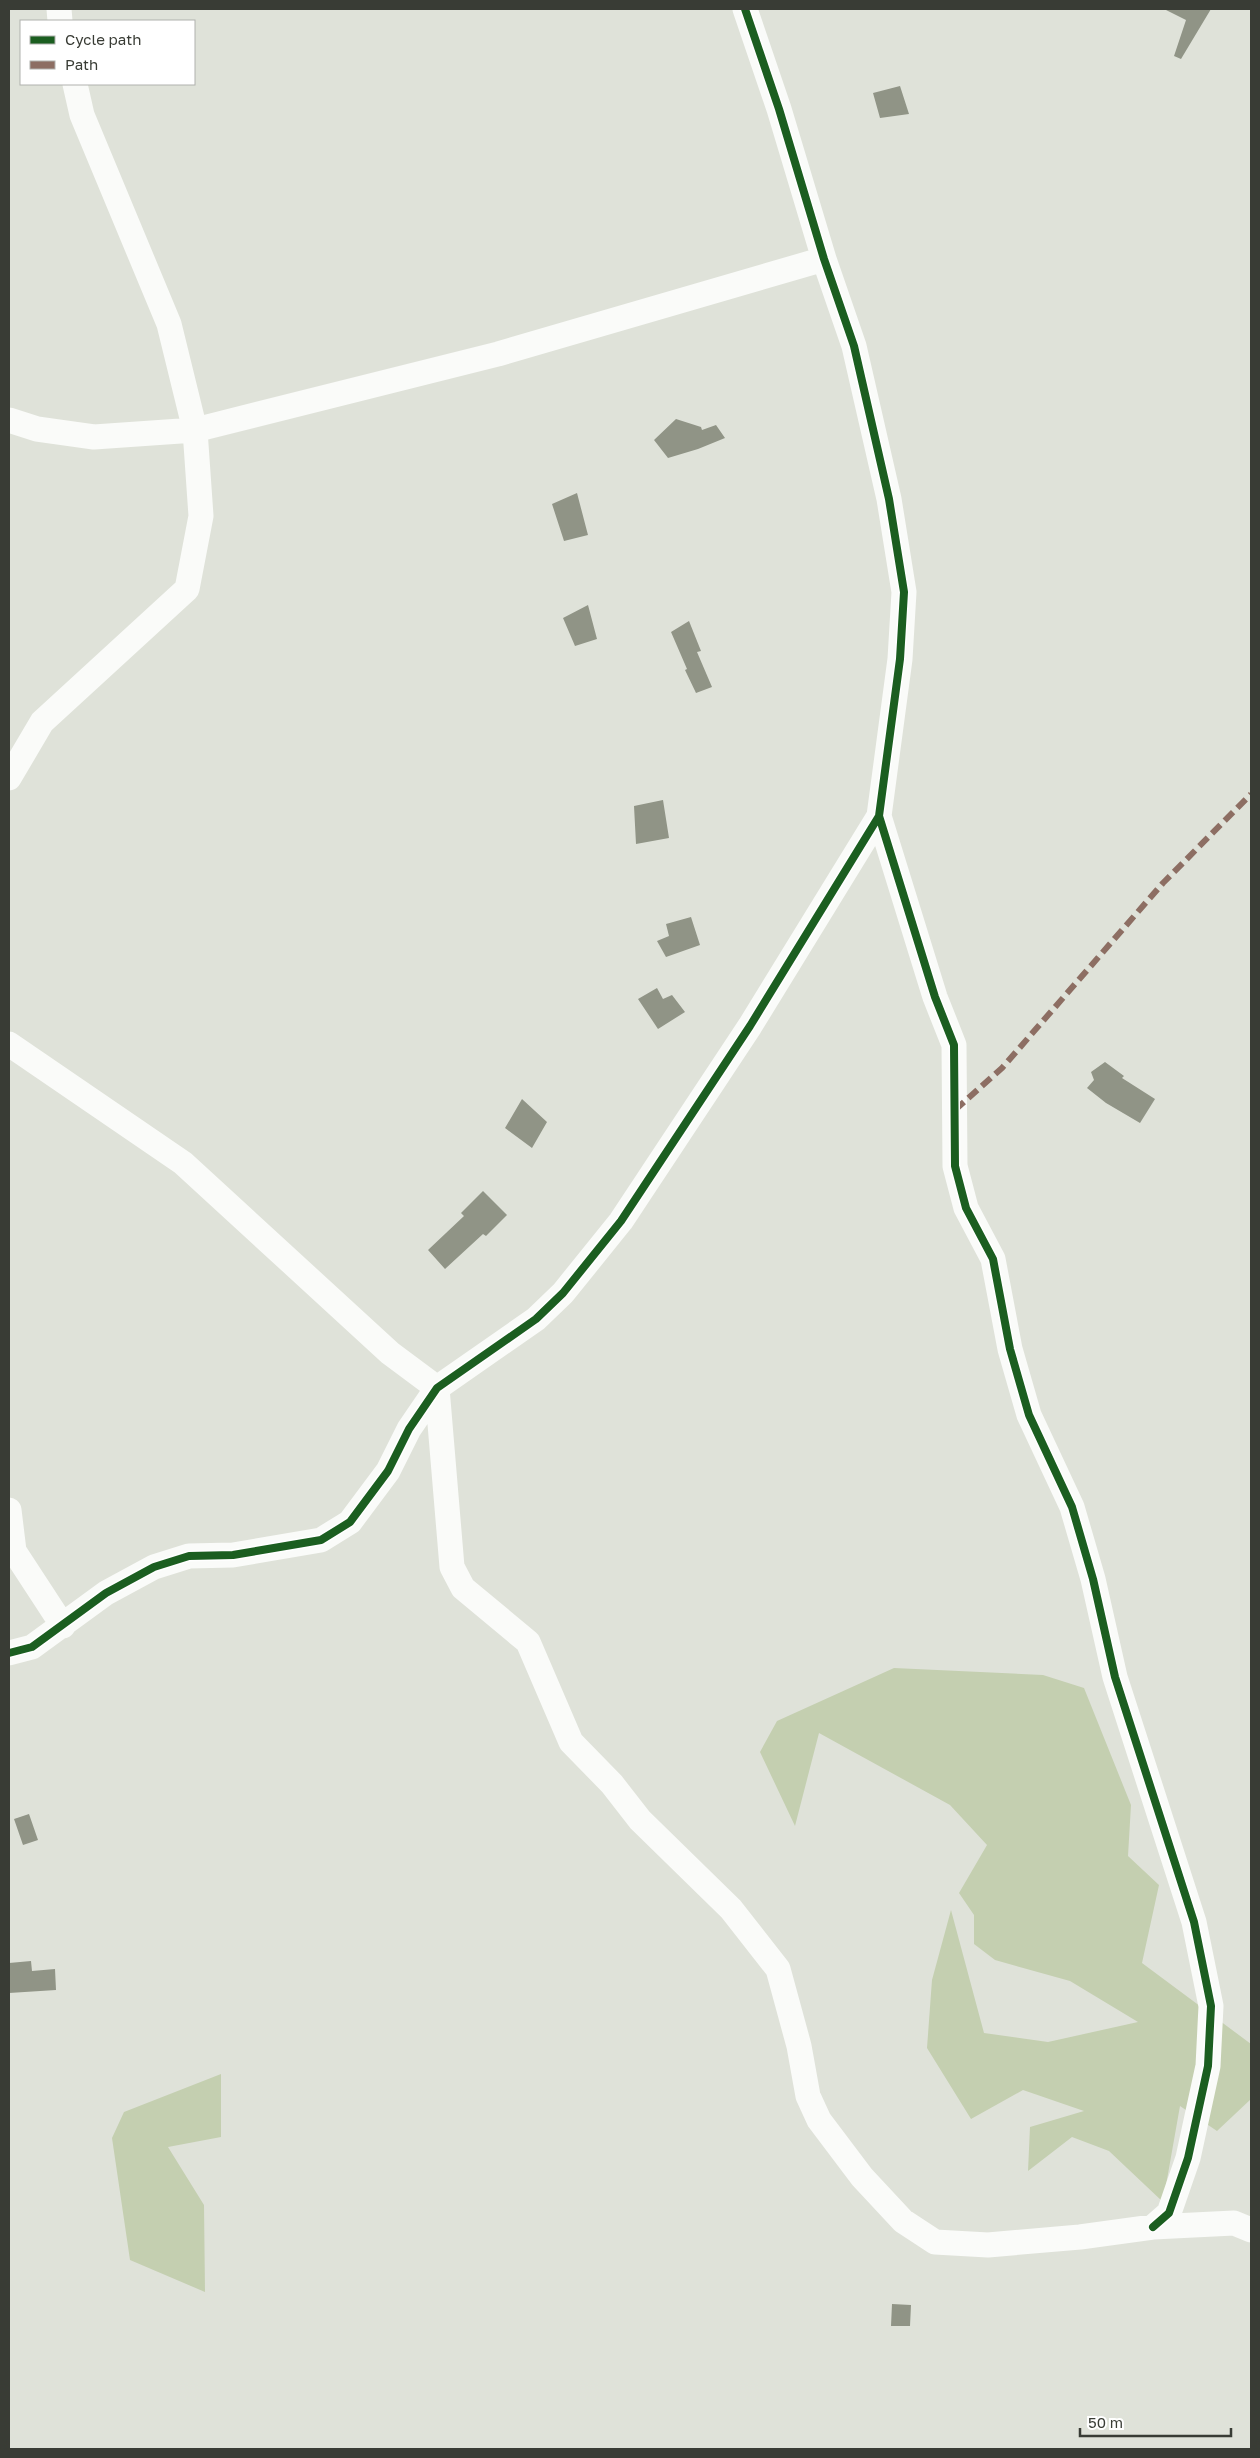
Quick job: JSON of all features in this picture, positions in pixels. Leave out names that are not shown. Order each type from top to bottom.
[{"type":"street","points":[[9,1653],[32,1647],[106,1593],[154,1567],[189,1556],[233,1555],[321,1540],[350,1522],[388,1471],[409,1429],[437,1388],[536,1319],[563,1293],[621,1220],[750,1026],[879,816],[900,659],[904,592],[889,499],[854,346],[824,259],[779,109],[745,9]]},
{"type":"street","points":[[9,778],[42,722],[187,589],[201,516],[196,430],[168,324],[82,115],[75,85]]},
{"type":"street","points":[[9,420],[37,429],[94,437],[196,430],[498,354],[824,259]]},
{"type":"street","points":[[879,816],[935,997],[954,1045],[955,1166],[966,1208],[993,1259],[1010,1349],[1029,1416],[1072,1507],[1093,1579],[1115,1677],[1194,1922],[1211,2006],[1208,2066],[1188,2158],[1169,2213],[1154,2227]]},
{"type":"street","points":[[9,1044],[183,1163],[390,1353],[437,1388],[452,1567],[463,1588],[528,1642],[571,1742],[612,1784],[640,1820],[731,1909],[778,1969],[799,2046],[808,2096],[824,2127],[868,2183],[903,2221],[935,2242],[988,2245],[1080,2237],[1154,2227],[1234,2223],[1251,2230]]},
{"type":"street","points":[[9,1510],[11,1551],[63,1626]]},
{"type":"green space","points":[[894,1668],[1043,1675],[1084,1688],[1131,1805],[1128,1856],[1159,1885],[1142,1963],[1251,2044],[1251,2099],[1217,2131],[1180,2106],[1163,2202],[1109,2151],[1072,2137],[1028,2171],[1030,2127],[1084,2111],[1023,2090],[971,2119],[927,2048],[932,1980],[951,1910],[984,2033],[1048,2042],[1138,2022],[1070,1981],[995,1960],[974,1944],[974,1915],[959,1893],[987,1845],[950,1805],[819,1733],[795,1826],[760,1752],[777,1721]]},
{"type":"green space","points":[[221,2074],[221,2137],[168,2147],[204,2205],[205,2292],[130,2260],[112,2138],[124,2112]]},
{"type":"building","points":[[1164,9],[1211,9],[1181,59],[1174,56],[1186,20]]},
{"type":"building","points":[[900,86],[909,114],[880,118],[873,93]]},
{"type":"building","points":[[676,419],[701,427],[702,430],[716,425],[725,438],[668,458],[654,440]]},
{"type":"building","points":[[577,493],[588,535],[564,541],[552,504]]},
{"type":"building","points":[[588,605],[597,639],[575,646],[563,618]]},
{"type":"building","points":[[689,621],[701,651],[697,652],[712,687],[696,693],[671,632]]},
{"type":"building","points":[[663,800],[669,838],[636,844],[634,806]]},
{"type":"building","points":[[691,917],[700,945],[666,957],[657,941],[669,936],[666,924]]},
{"type":"building","points":[[657,988],[663,999],[672,995],[685,1012],[658,1029],[638,999]]},
{"type":"building","points":[[1105,1062],[1124,1076],[1122,1078],[1155,1099],[1140,1123],[1106,1103],[1087,1088],[1094,1080],[1091,1072]]},
{"type":"building","points":[[522,1099],[547,1122],[532,1148],[505,1128]]},
{"type":"building","points":[[483,1191],[507,1215],[486,1236],[483,1234],[445,1269],[428,1250],[464,1216],[461,1213]]},
{"type":"building","points":[[29,1814],[38,1840],[23,1845],[14,1819]]},
{"type":"building","points":[[31,1961],[32,1971],[55,1969],[56,1990],[9,1993],[9,1963]]},
{"type":"building","points":[[892,2304],[911,2305],[910,2326],[891,2326]]},
{"type":"marked path","points":[[955,1110],[1002,1068],[1163,883],[1251,794]]},
{"type":"cycle path","points":[[9,1653],[32,1647],[106,1593],[154,1567],[189,1556],[233,1555],[321,1540],[350,1522],[388,1471],[409,1429],[437,1388],[536,1319],[563,1293],[621,1221],[750,1026],[879,816],[900,659],[904,592],[889,499],[854,346],[824,259],[779,109],[745,9]]},
{"type":"cycle path","points":[[879,816],[935,997],[954,1045],[955,1166],[966,1208],[993,1259],[1010,1349],[1029,1415],[1072,1507],[1093,1579],[1115,1677],[1194,1922],[1211,2006],[1208,2066],[1188,2158],[1169,2213],[1153,2227]]}]
